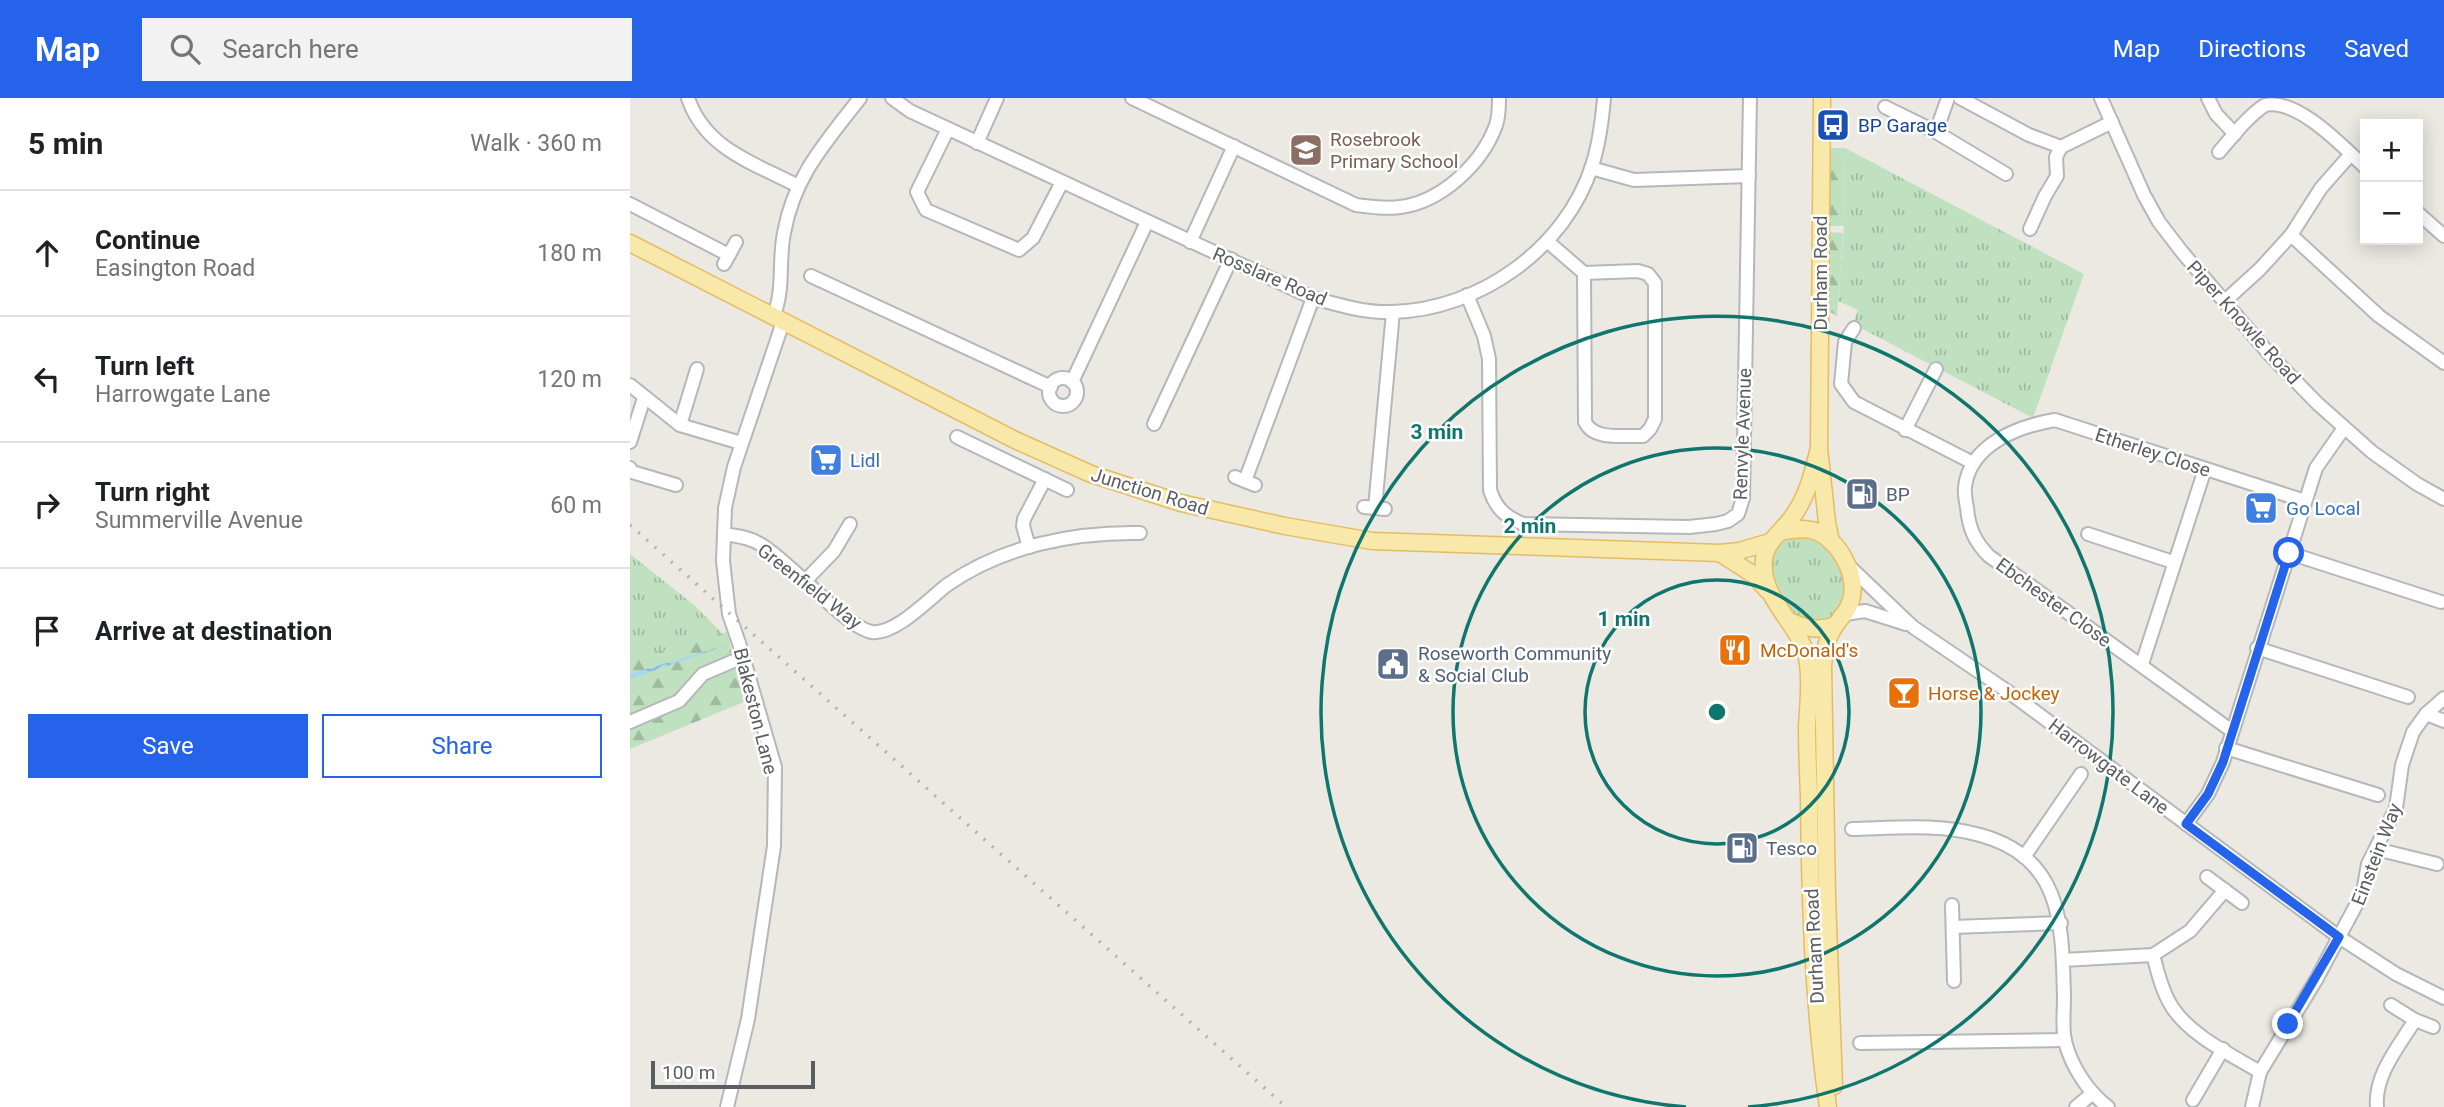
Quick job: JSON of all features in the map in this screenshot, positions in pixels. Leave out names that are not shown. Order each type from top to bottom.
[{"type":"main road","name":"Durham Road","points":[[1822,98],[1819,447],[1831,542],[1847,565],[1854,582],[1852,599],[1826,641],[1823,665],[1827,897],[1833,1042],[1831,1107]]},
{"type":"main road","name":"Junction Road","points":[[630,243],[1027,446],[1091,474],[1181,503],[1285,526],[1372,541],[1720,553],[1740,551],[1775,537]]},
{"type":"main road","name":"Durham Road","points":[[1819,447],[1808,490],[1793,517],[1775,537],[1764,556],[1763,575],[1769,592],[1807,653],[1810,676],[1807,730],[1810,898],[1819,1047],[1831,1107]]},
{"type":"main road","points":[[1775,537],[1796,528],[1818,532],[1831,542]]},
{"type":"main road","points":[[1720,553],[1754,575],[1769,592]]},
{"type":"main road","points":[[1788,621],[1805,628],[1821,630],[1840,620]]},
{"type":"street","points":[[688,98],[699,123],[720,145],[798,186]]},
{"type":"street","name":"Blakeston Lane","points":[[727,1107],[748,1019],[774,846],[775,766],[729,614],[723,561],[726,508],[741,443],[778,320],[784,230],[798,186],[813,157],[860,98]]},
{"type":"street","name":"Rosslare Road","points":[[892,98],[910,111],[977,143],[1313,298],[1367,310],[1393,312],[1442,304],[1497,282],[1516,270],[1547,241],[1565,220],[1591,169],[1601,135],[1604,98]]},
{"type":"street","points":[[977,143],[997,98]]},
{"type":"street","points":[[1132,98],[1356,205],[1380,208],[1403,207],[1430,198],[1467,169],[1490,139],[1497,122],[1499,98]]},
{"type":"street","name":"Renvyle Avenue","points":[[1467,295],[1484,336],[1489,359],[1490,490],[1493,502],[1507,517],[1523,524],[1689,527],[1728,521],[1738,514],[1743,498],[1750,98]]},
{"type":"street","points":[[1936,132],[1948,98]]},
{"type":"street","points":[[1960,98],[2029,135],[2062,147]]},
{"type":"street","name":"Piper Knowle Road","points":[[2101,98],[2144,195],[2159,222],[2182,252],[2226,300],[2271,356],[2344,428],[2395,468],[2444,499]]},
{"type":"street","points":[[2208,98],[2216,114],[2235,134]]},
{"type":"street","points":[[2219,152],[2268,103],[2280,100],[2301,106],[2360,162]]},
{"type":"street","points":[[1885,107],[1936,132],[2006,174]]},
{"type":"street","points":[[2030,229],[2057,176],[2056,157],[2062,147],[2112,122]]},
{"type":"street","points":[[948,129],[917,192],[926,210],[1019,250],[1032,238],[1062,182]]},
{"type":"street","points":[[1190,242],[1234,146]]},
{"type":"street","points":[[2226,300],[2260,269],[2291,235],[2321,188],[2351,154]]},
{"type":"street","points":[[1591,169],[1634,180],[1749,176]]},
{"type":"street","points":[[630,204],[726,260],[736,242]]},
{"type":"street","points":[[2423,217],[2444,236]]},
{"type":"street","points":[[1072,382],[1147,222]]},
{"type":"street","points":[[2291,235],[2379,316],[2444,363]]},
{"type":"street","points":[[1547,241],[1584,273],[1638,271],[1648,274],[1656,283],[1655,419],[1643,436],[1598,435],[1589,430],[1585,422],[1584,273]]},
{"type":"street","points":[[1154,425],[1231,260]]},
{"type":"street","points":[[811,276],[1051,387]]},
{"type":"street","points":[[1245,481],[1313,298]]},
{"type":"street","points":[[1375,508],[1393,312]]},
{"type":"street","points":[[1854,328],[1845,342],[1841,384],[1854,402],[1973,463]]},
{"type":"street","points":[[680,425],[697,369]]},
{"type":"street","points":[[1905,430],[1936,369]]},
{"type":"street","points":[[1059,379],[1072,382],[1077,394],[1070,404],[1064,406],[1052,400],[1051,387],[1059,379]]},
{"type":"street","points":[[630,385],[680,425],[741,443]]},
{"type":"street","points":[[630,442],[644,398]]},
{"type":"street","name":"Etherley Close","points":[[1973,463],[2001,436],[2036,423],[2054,420],[2305,500]]},
{"type":"street","points":[[2186,824],[2208,794],[2223,762],[2316,468],[2344,428]]},
{"type":"street","points":[[957,438],[1068,490]]},
{"type":"street","name":"Ebchester Close","points":[[1973,463],[1965,486],[1969,523],[1976,543],[1989,556],[2232,730]]},
{"type":"street","points":[[630,468],[632,472],[676,485]]},
{"type":"street","points":[[2142,664],[2205,469]]},
{"type":"street","points":[[1045,480],[1024,519],[1023,526],[1029,547],[1070,537],[1140,533]]},
{"type":"street","points":[[806,580],[834,551],[850,524]]},
{"type":"street","name":"Greenfield Way","points":[[724,534],[759,543],[777,555],[853,624],[877,632],[892,628],[963,575],[1029,547]]},
{"type":"street","points":[[2088,534],[2100,545],[2173,562]]},
{"type":"street","points":[[2289,553],[2441,602]]},
{"type":"street","name":"Harrowgate Lane","points":[[1847,565],[1913,627],[2010,693],[2339,937],[2396,974],[2444,998]]},
{"type":"street","name":"Harrowgate Lane","points":[[1840,620],[1865,611],[1884,615],[1913,627]]},
{"type":"street","points":[[2257,648],[2408,697]]},
{"type":"street","points":[[630,722],[679,702],[703,674],[743,657]]},
{"type":"street","name":"Einstein Way","points":[[2259,1072],[2363,892],[2368,864],[2396,808],[2402,765],[2413,732],[2426,714],[2444,698]]},
{"type":"street","points":[[2426,714],[2444,721]]},
{"type":"street","points":[[2226,748],[2378,795]]},
{"type":"street","points":[[2024,857],[2081,774]]},
{"type":"street","points":[[1852,829],[1928,828],[1960,831],[1995,840],[2024,857],[2041,875],[2051,891],[2061,923],[2065,1040],[2079,1074],[2108,1107]]},
{"type":"street","points":[[2376,849],[2437,864]]},
{"type":"street","points":[[2207,877],[2242,903]]},
{"type":"street","points":[[2063,960],[2153,955],[2190,931],[2225,890]]},
{"type":"street","points":[[1952,905],[1955,981]]},
{"type":"street","points":[[1953,927],[2061,923]]},
{"type":"street","points":[[2153,955],[2173,1009],[2195,1031],[2259,1072],[2253,1103],[2267,1107]]},
{"type":"street","points":[[2391,1005],[2415,1020],[2433,1027]]},
{"type":"street","points":[[2377,1107],[2376,1097],[2380,1081],[2415,1020]]},
{"type":"street","points":[[1860,1043],[2065,1040]]},
{"type":"street","points":[[2193,1100],[2223,1049]]},
{"type":"street","points":[[2076,1107],[2093,1093]]},
{"type":"green space","points":[[1829,148],[1845,148],[1844,226],[1828,226]]},
{"type":"green space","points":[[1845,148],[2084,274],[2033,418],[1853,324],[1858,310],[1838,301],[1844,226]]},
{"type":"green space","points":[[1829,232],[1843,233],[1837,316],[1827,310]]},
{"type":"green space","points":[[1800,534],[1823,543],[1840,566],[1845,593],[1839,608],[1830,618],[1811,621],[1796,614],[1778,591],[1773,563],[1777,550],[1786,540]]},
{"type":"green space","points":[[630,554],[694,605],[727,638],[630,672]]},
{"type":"green space","points":[[727,632],[744,702],[630,749],[630,660]]},
{"type":"water","points":[[730,644],[630,679],[630,674]]},
{"type":"railway","points":[[630,525],[1286,1107]]},
{"type":"place","name":"BP Garage","points":[[1833,125]]},
{"type":"place","name":"Rosebrook Primary School","points":[[1306,150]]},
{"type":"place","name":"Lidl","points":[[826,460]]},
{"type":"place","name":"BP","points":[[1862,494]]},
{"type":"place","name":"Go Local","points":[[2261,508]]},
{"type":"place","name":"McDonald's","points":[[1735,650]]},
{"type":"place","name":"Roseworth Community & Social Club","points":[[1393,664]]},
{"type":"place","name":"Horse & Jockey","points":[[1904,693]]},
{"type":"place","name":"Tesco","points":[[1742,848]]},
{"type":"route","points":[[2288,1024],[2339,937],[2186,824],[2208,794],[2223,762],[2289,553]]}]
